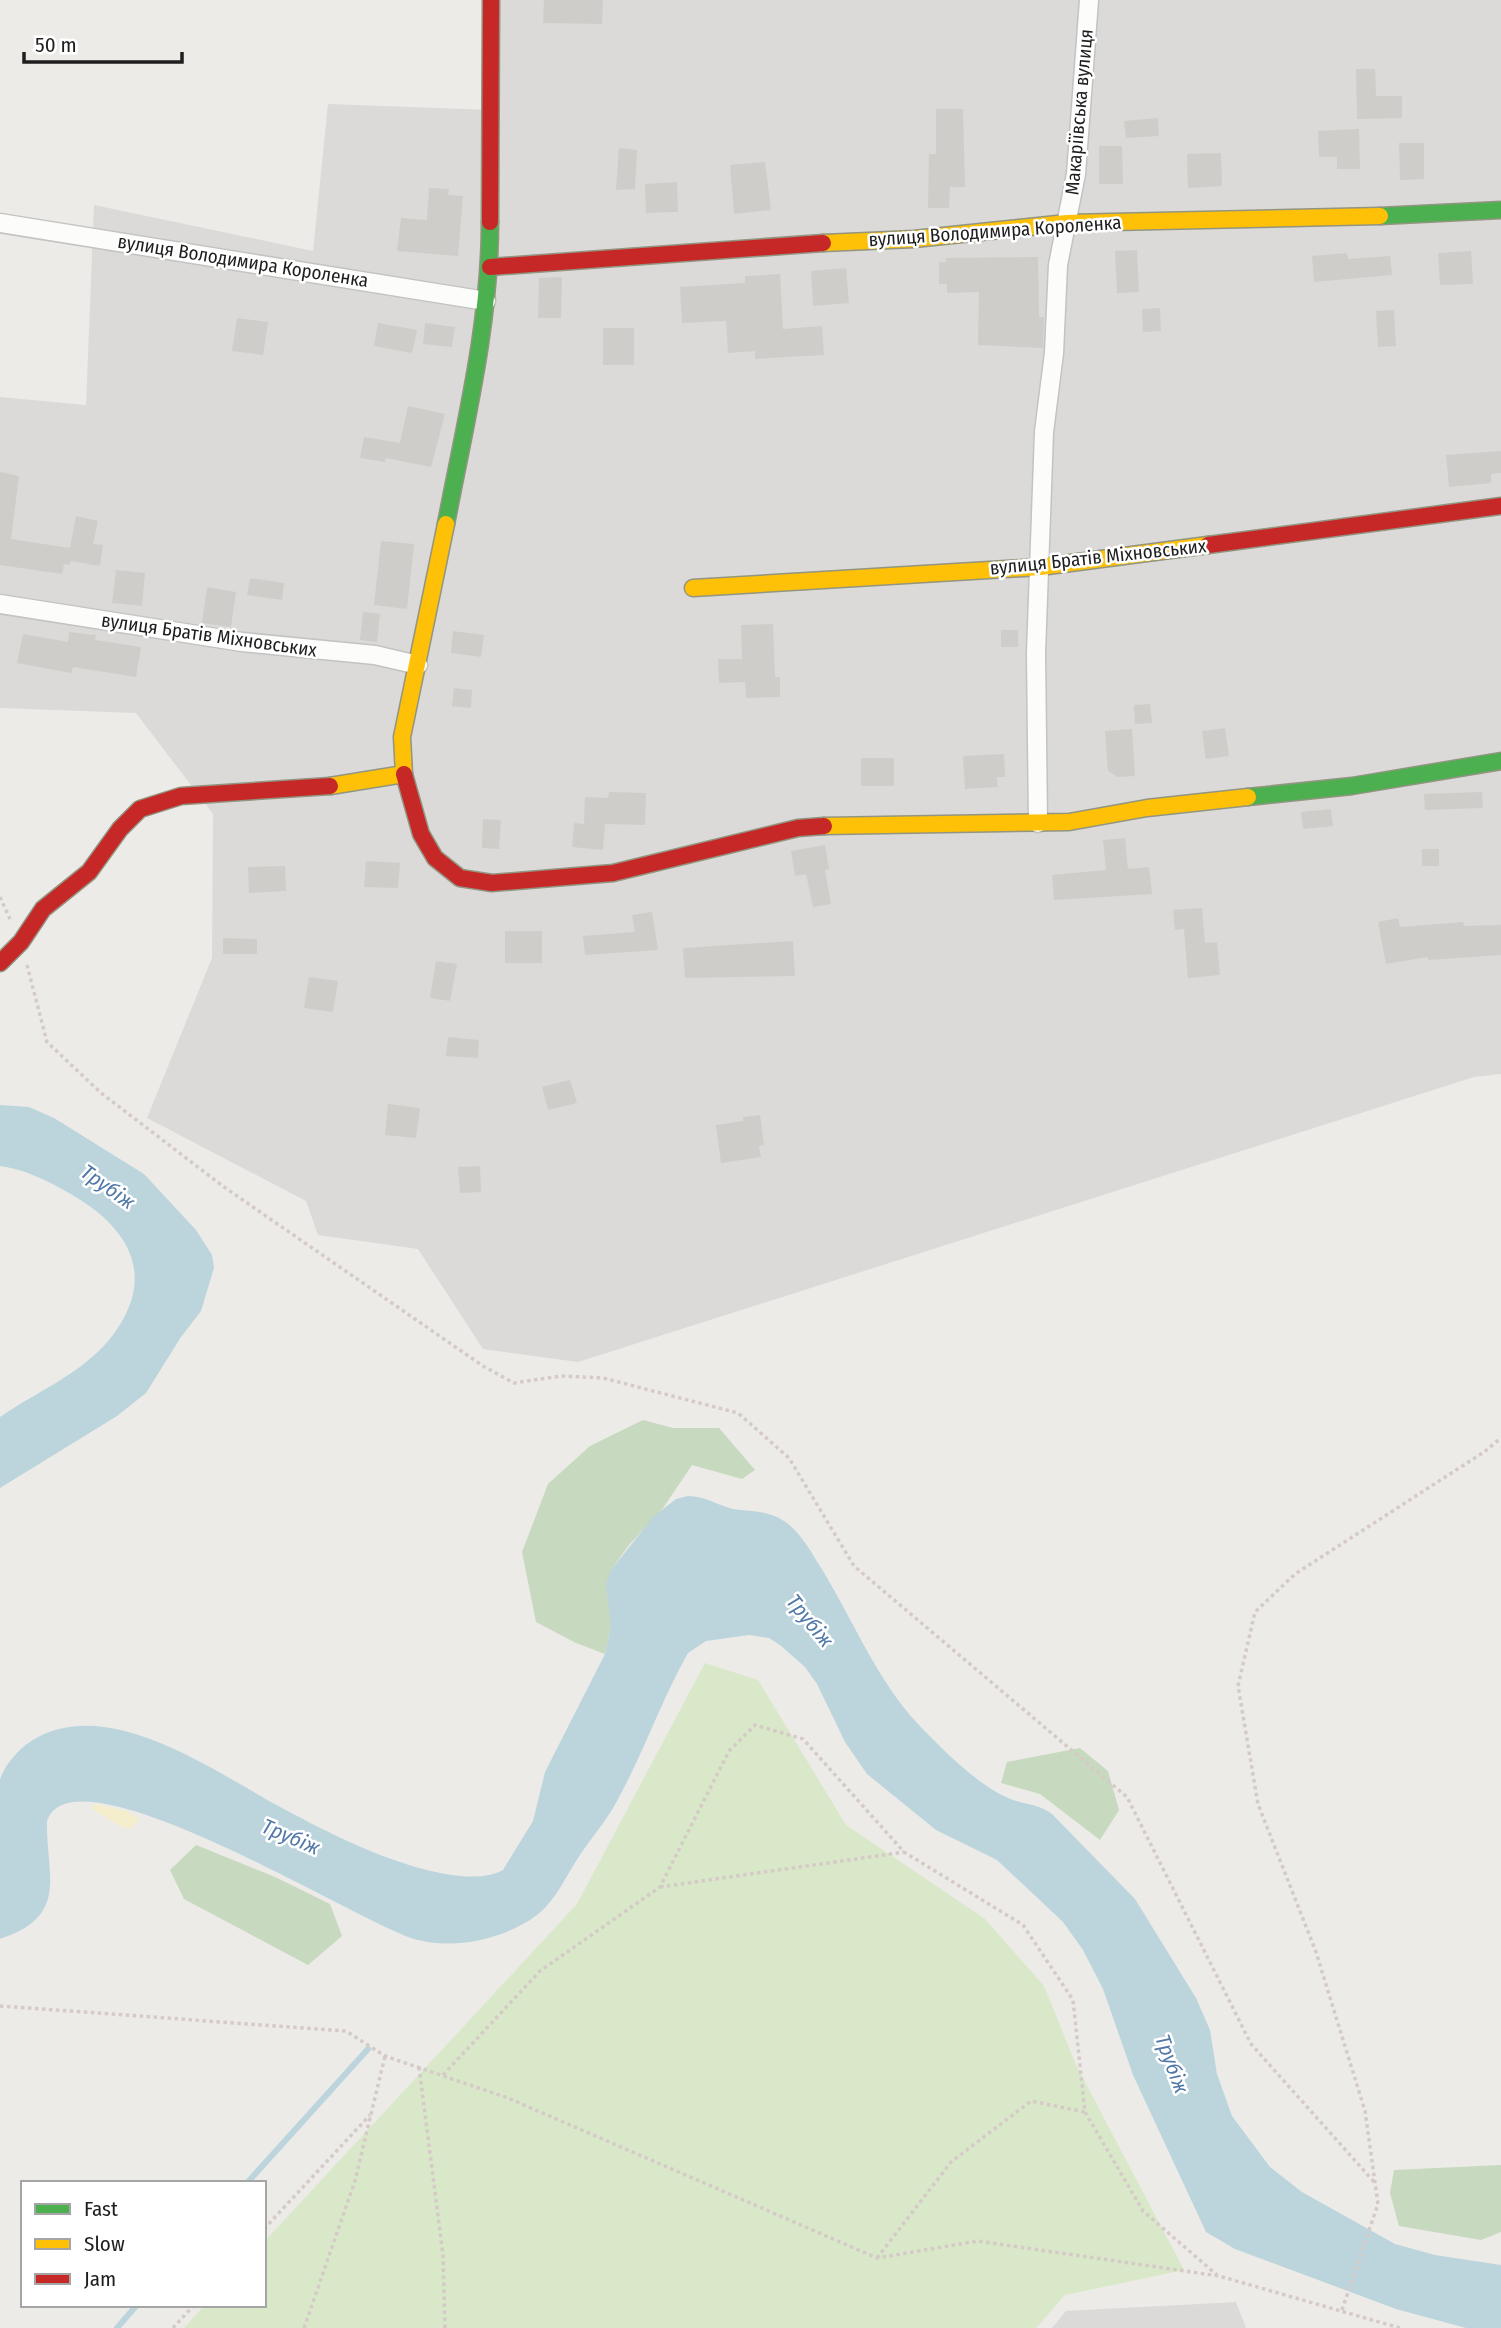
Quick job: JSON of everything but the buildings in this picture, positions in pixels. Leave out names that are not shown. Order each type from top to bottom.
[{"type":"street","points":[[491,0],[490,267],[486,301],[472,394],[401,737],[404,774],[421,834],[435,858],[460,878],[492,883],[638,868],[798,828],[865,824],[1069,822],[1147,808],[1352,786],[1501,761]]},
{"type":"street","name":"Макаріївська вулиця","points":[[1038,823],[1036,653],[1044,432],[1054,353],[1058,265],[1076,174],[1089,0]]},
{"type":"street","name":"вулиця Володимира Короленка","points":[[490,267],[747,246],[914,239],[1067,223],[1409,215],[1501,210]]},
{"type":"street","name":"вулиця Володимира Короленка","points":[[0,223],[486,301]]},
{"type":"street","name":"вулиця Братів Міхновських","points":[[693,588],[1040,566],[1501,506]]},
{"type":"street","name":"вулиця Братів Міхновських","points":[[0,604],[242,642],[375,655],[418,665]]},
{"type":"street","points":[[0,963],[21,942],[43,909],[89,872],[120,829],[140,810],[181,796],[304,790],[404,774]]},
{"type":"path","points":[[0,897],[21,942],[47,1042],[101,1093],[224,1187],[483,1366],[514,1383],[561,1376],[603,1378],[737,1413],[789,1458],[854,1566],[1127,1797],[1251,2044],[1375,2183]]},
{"type":"path","points":[[1342,2310],[1377,2204],[1361,2097],[1315,1952],[1258,1804],[1238,1686],[1255,1612],[1295,1574],[1484,1452],[1501,1438]]},
{"type":"path","points":[[660,1887],[729,1751],[755,1725],[803,1739],[904,1852],[1023,1925],[1073,2000],[1085,2112],[1143,2211],[1219,2276]]},
{"type":"path","points":[[443,2076],[540,1971],[660,1887],[904,1852]]},
{"type":"path","points":[[0,2006],[346,2031],[385,2056],[508,2098],[877,2258],[978,2241],[1219,2276],[1400,2328]]},
{"type":"path","points":[[303,2328],[355,2181],[385,2056]]},
{"type":"path","points":[[419,2067],[443,2255],[445,2328]]},
{"type":"path","points":[[877,2258],[951,2162],[1031,2101],[1085,2112]]},
{"type":"path","points":[[266,2227],[371,2114]]},
{"type":"path","points":[[173,2328],[192,2307]]},
{"type":"shaded area","points":[[491,0],[1501,0],[1501,1074],[1474,1077],[578,1362],[483,1349],[418,1249],[318,1235],[306,1201],[147,1118],[212,958],[213,814],[136,713],[0,708],[0,397],[86,405],[94,205],[313,251],[328,104],[492,110]]},
{"type":"shaded area","points":[[1236,2302],[1246,2328],[1052,2328],[1066,2311]]},
{"type":"green space","points":[[643,1420],[673,1428],[719,1428],[755,1470],[742,1479],[692,1465],[663,1508],[629,1545],[611,1570],[611,1626],[605,1654],[576,1643],[536,1622],[522,1552],[548,1484],[590,1446]]},
{"type":"green space","points":[[705,1663],[758,1680],[846,1825],[985,1919],[1044,1986],[1076,2065],[1184,2270],[1065,2295],[1036,2328],[184,2328],[203,2307],[266,2307],[266,2240],[577,1904]]},
{"type":"green space","points":[[1080,1748],[1108,1771],[1119,1810],[1100,1840],[1040,1794],[1001,1783],[1007,1762]]},
{"type":"green space","points":[[196,1845],[275,1877],[330,1904],[342,1936],[308,1965],[184,1899],[170,1870]]},
{"type":"green space","points":[[1501,2165],[1501,2232],[1481,2240],[1399,2226],[1390,2193],[1394,2170]]},
{"type":"sand","points":[[95,1804],[126,1811],[138,1818],[138,1822],[129,1829],[124,1827],[91,1809]]},
{"type":"water","name":"Трубіж","points":[[0,1105],[29,1107],[54,1118],[144,1174],[196,1230],[212,1255],[214,1268],[201,1311],[181,1337],[146,1393],[117,1416],[0,1488],[0,1417],[72,1373],[98,1352],[124,1317],[133,1296],[135,1275],[131,1256],[122,1239],[91,1207],[44,1180],[0,1166]]},
{"type":"water","name":"Трубіж","points":[[688,1496],[733,1509],[772,1515],[796,1531],[823,1571],[890,1689],[918,1724],[984,1784],[1008,1798],[1052,1814],[1135,1899],[1196,1998],[1210,2030],[1217,2074],[1232,2116],[1270,2167],[1302,2192],[1395,2244],[1435,2255],[1501,2265],[1501,2328],[1466,2328],[1396,2309],[1235,2249],[1206,2232],[1133,2075],[1103,1989],[1083,1950],[1063,1922],[997,1860],[936,1830],[867,1774],[845,1742],[817,1684],[805,1667],[769,1638],[749,1635],[706,1641],[688,1653],[608,1816],[546,1907],[530,1920],[504,1933],[461,1943],[418,1940],[224,1847],[163,1821],[109,1805],[69,1803],[47,1821],[50,1876],[45,1906],[37,1919],[22,1930],[0,1939],[0,1779],[11,1760],[26,1745],[38,1737],[68,1727],[99,1726],[132,1733],[165,1745],[337,1836],[411,1866],[458,1876],[486,1876],[503,1870],[533,1821],[545,1772],[605,1654],[611,1626],[606,1584],[611,1570],[654,1516],[676,1499]]},
{"type":"waterway","points":[[249,2181],[368,2049]]},
{"type":"waterway","points":[[117,2328],[135,2307]]},
{"type":"traffic: fast","points":[[1380,216],[1501,210]]},
{"type":"traffic: fast","points":[[446,524],[481,336],[490,222]]},
{"type":"traffic: fast","points":[[1248,797],[1352,786],[1501,761]]},
{"type":"traffic: slow","points":[[823,243],[914,239],[1067,223],[1380,216]]},
{"type":"traffic: slow","points":[[330,786],[404,774],[402,737],[446,524]]},
{"type":"traffic: slow","points":[[693,588],[1040,567],[1208,545]]},
{"type":"traffic: slow","points":[[824,826],[1069,822],[1147,808],[1248,797]]},
{"type":"traffic: jam","points":[[490,222],[491,0]]},
{"type":"traffic: jam","points":[[490,267],[823,243]]},
{"type":"traffic: jam","points":[[1208,545],[1501,506]]},
{"type":"traffic: jam","points":[[404,774],[421,834],[435,858],[460,878],[492,883],[613,873],[798,828],[824,826]]},
{"type":"traffic: jam","points":[[0,963],[21,942],[43,909],[89,872],[120,829],[140,809],[181,796],[330,786]]}]
